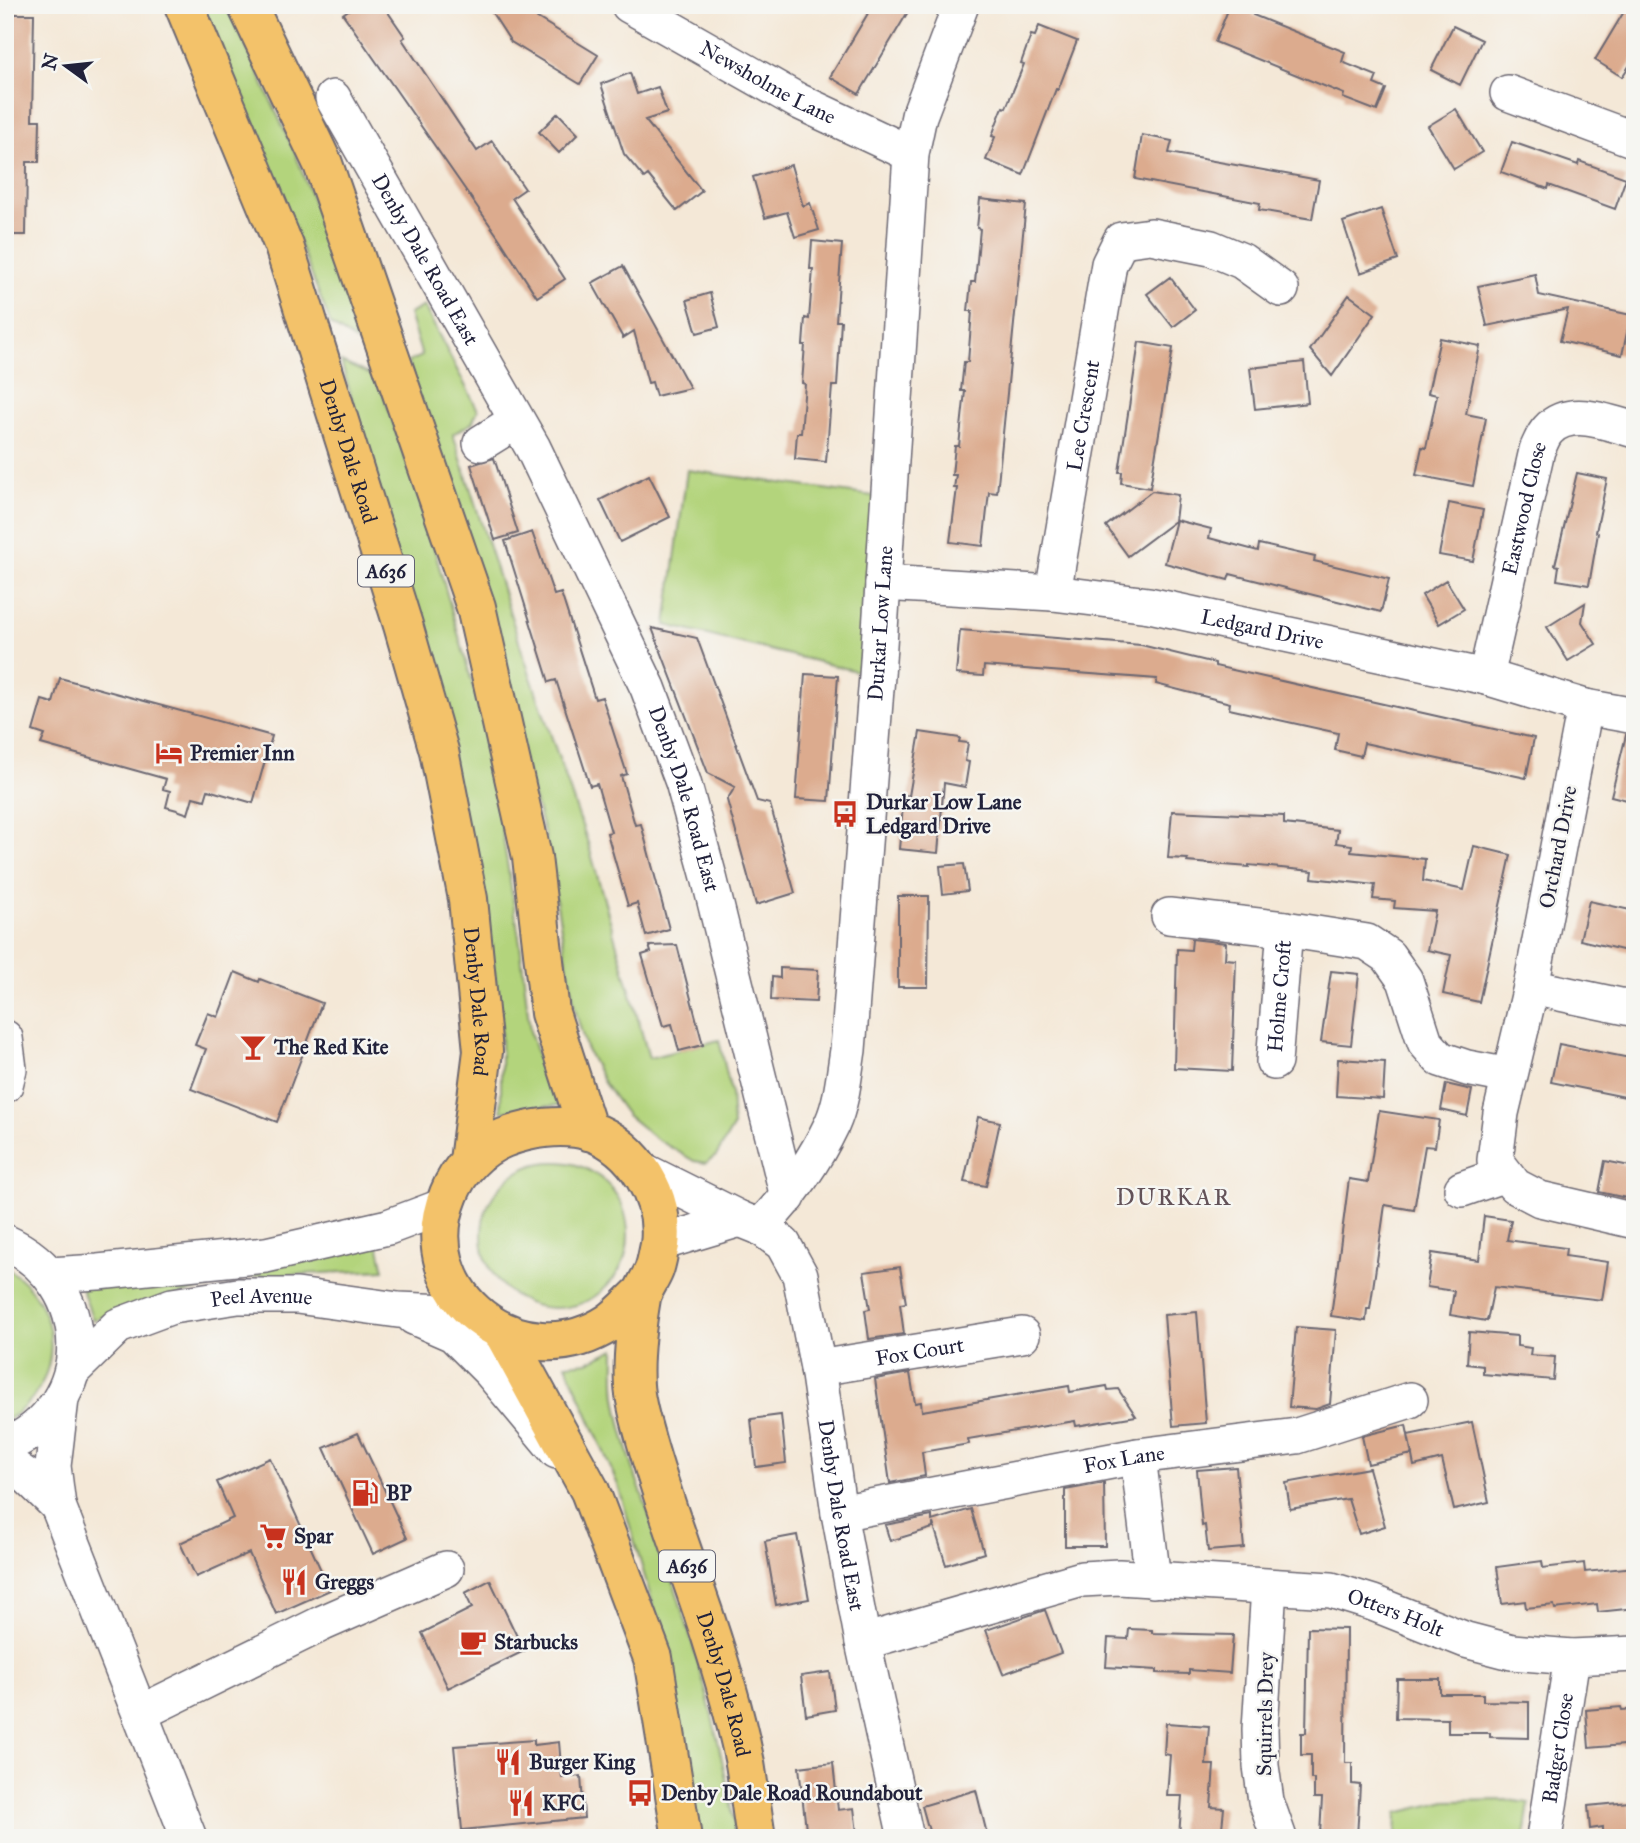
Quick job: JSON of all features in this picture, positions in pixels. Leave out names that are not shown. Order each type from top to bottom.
[{"type":"main road","name":"Denby Dale Road","points":[[184,5],[284,246],[346,440],[439,751],[468,899],[483,1051],[469,1161]]},
{"type":"main road","points":[[247,5],[323,164],[476,607],[532,857],[550,1013],[588,1130]]},
{"type":"main road","name":"Denby Dale Road","points":[[682,1838],[653,1658],[590,1492],[489,1323],[455,1290],[444,1263],[440,1235],[444,1206],[454,1182],[469,1161],[493,1142],[521,1131],[552,1128],[588,1130],[621,1149],[640,1169],[653,1192],[660,1217],[660,1243],[654,1269],[642,1293],[633,1358],[634,1390],[652,1461],[715,1646],[744,1763],[756,1838]]},
{"type":"main road","name":"Denby Dale Road","points":[[489,1323],[540,1342],[576,1338],[610,1322],[642,1293]]},
{"type":"street","name":"Newsholme Lane","points":[[629,5],[798,101],[911,154]]},
{"type":"street","name":"Durkar Low Lane","points":[[750,1223],[788,1197],[832,1123],[842,1089],[848,1050],[883,583],[911,154],[948,10]]},
{"type":"street","points":[[1508,93],[1635,140]]},
{"type":"street","name":"Denby Dale Road East","points":[[333,98],[533,449],[648,688],[683,782],[788,1197]]},
{"type":"street","name":"Lee Crescent","points":[[1054,593],[1113,227],[1211,248],[1242,261],[1281,289]]},
{"type":"street","name":"Eastwood Close","points":[[1486,677],[1537,450],[1546,431],[1559,421],[1587,417],[1635,430]]},
{"type":"street","points":[[481,443],[516,421]]},
{"type":"street","name":"Ledgard Drive","points":[[883,583],[1054,593],[1149,605],[1486,677],[1585,708],[1635,716]]},
{"type":"street","name":"Orchard Drive","points":[[1505,1174],[1495,1160],[1501,1113],[1531,987],[1585,708]]},
{"type":"street","name":"Holme Croft","points":[[1169,916],[1285,929],[1367,942],[1388,956],[1405,980],[1426,1042],[1440,1059],[1466,1068],[1509,1076]]},
{"type":"street","name":"Holme Croft","points":[[1274,1062],[1285,929]]},
{"type":"street","points":[[1531,987],[1635,1009]]},
{"type":"street","points":[[5,1038],[9,1069],[5,1085]]},
{"type":"street","name":"Denby Dale Road East","points":[[640,1169],[750,1223],[783,1244],[800,1275],[863,1642],[906,1838]]},
{"type":"street","points":[[1462,1189],[1505,1174],[1514,1186],[1540,1199],[1635,1221]]},
{"type":"street","name":"Peel Avenue","points":[[50,1275],[265,1255],[388,1227],[444,1206]]},
{"type":"street","points":[[660,1243],[750,1223]]},
{"type":"street","points":[[5,1242],[30,1256],[50,1275],[60,1289],[72,1320],[75,1354],[66,1385],[53,1466],[58,1506],[189,1838]]},
{"type":"street","name":"Peel Avenue","points":[[5,1446],[31,1433],[52,1412],[66,1385],[118,1326],[172,1306],[238,1296],[297,1296],[489,1323]]},
{"type":"street","points":[[398,1310],[453,1334],[491,1372],[590,1492]]},
{"type":"street","name":"Fox Court","points":[[818,1368],[1021,1335]]},
{"type":"street","name":"Fox Lane","points":[[839,1514],[1138,1456],[1297,1436],[1410,1400]]},
{"type":"street","points":[[1138,1456],[1153,1580]]},
{"type":"street","points":[[5,1461],[29,1478],[58,1506]]},
{"type":"street","points":[[140,1713],[323,1623],[446,1569]]},
{"type":"street","name":"Otters Holt","points":[[863,1642],[1082,1579],[1119,1577],[1331,1590],[1373,1603],[1466,1640],[1512,1652],[1572,1657],[1635,1654]]},
{"type":"street","name":"Squirrels Drey","points":[[1269,1587],[1260,1729],[1261,1766],[1266,1801],[1279,1838]]},
{"type":"street","name":"Badger Close","points":[[1544,1838],[1572,1657]]},
{"type":"green space","points":[[201,5],[227,5],[295,153],[368,349],[331,325]]},
{"type":"green space","points":[[424,306],[478,410],[472,423],[453,434],[522,651],[588,843],[649,1058],[719,1040],[731,1092],[733,1127],[716,1156],[706,1163],[694,1161],[655,1138],[627,1115],[604,1083],[586,1048],[575,1009],[545,836],[408,362],[422,356],[409,314]]},
{"type":"green space","points":[[341,362],[378,378],[424,513],[486,732],[520,943],[530,1031],[544,1078],[560,1105],[501,1111],[501,1014],[478,870],[377,484]]},
{"type":"green space","points":[[687,470],[888,498],[877,676],[666,625]]},
{"type":"green space","points":[[555,1162],[583,1168],[607,1183],[622,1207],[628,1235],[622,1263],[607,1287],[583,1302],[555,1308],[527,1302],[503,1287],[488,1263],[482,1235],[488,1207],[503,1183],[527,1168]]},
{"type":"green space","points":[[378,1243],[384,1270],[241,1277],[93,1320],[81,1287]]},
{"type":"green space","points":[[5,1267],[25,1283],[39,1302],[48,1323],[51,1345],[48,1367],[40,1387],[25,1406],[5,1421]]},
{"type":"green space","points":[[615,1349],[616,1397],[621,1422],[642,1494],[695,1651],[719,1744],[737,1838],[699,1838],[653,1605],[618,1485],[566,1364],[588,1362]]},
{"type":"green space","points":[[1507,1800],[1529,1803],[1524,1838],[1396,1838],[1397,1813],[1446,1801]]},
{"type":"building","points":[[355,5],[383,5],[405,37],[402,39],[477,151],[492,141],[525,189],[512,198],[565,279],[537,297],[343,14]]},
{"type":"building","points":[[487,5],[516,5],[598,55],[580,84],[511,42]]},
{"type":"building","points":[[873,5],[912,5],[859,94],[830,77]]},
{"type":"building","points":[[1230,5],[1257,5],[1253,15],[1345,52],[1342,62],[1377,76],[1374,84],[1386,89],[1377,111],[1343,98],[1344,94],[1215,42]]},
{"type":"building","points":[[1628,5],[1635,5],[1635,57],[1622,77],[1595,60]]},
{"type":"building","points":[[5,14],[34,14],[32,120],[40,120],[39,162],[27,162],[26,235],[5,235]]},
{"type":"building","points":[[1039,26],[1077,41],[1023,175],[986,160],[995,137],[992,136],[997,122],[1003,107],[1006,108],[1024,64],[1021,63],[1031,35],[1035,36]]},
{"type":"building","points":[[1453,26],[1482,40],[1460,85],[1431,70]]},
{"type":"building","points":[[630,73],[637,94],[658,87],[667,113],[645,120],[702,191],[677,211],[648,175],[644,178],[624,154],[601,84]]},
{"type":"building","points":[[1456,109],[1482,152],[1454,169],[1428,126]]},
{"type":"building","points":[[558,113],[578,134],[559,153],[539,132]]},
{"type":"building","points":[[1142,135],[1172,141],[1169,153],[1319,180],[1312,219],[1259,210],[1260,203],[1135,179]]},
{"type":"building","points":[[1512,142],[1626,178],[1615,209],[1549,185],[1548,189],[1501,172]]},
{"type":"building","points":[[791,165],[803,206],[810,203],[819,230],[795,237],[787,212],[765,218],[753,177]]},
{"type":"building","points":[[980,199],[1026,204],[997,493],[989,492],[983,546],[950,542],[957,488],[954,488],[956,475],[952,475],[955,446],[959,446],[965,391],[961,391],[964,362],[968,362],[972,311],[968,311],[971,282],[975,282]]},
{"type":"building","points":[[1381,209],[1398,260],[1360,273],[1343,222]]},
{"type":"building","points":[[812,241],[842,244],[836,321],[841,321],[837,386],[832,386],[826,462],[795,459],[797,433],[801,433],[805,384],[802,383],[803,345],[805,318],[809,319]]},
{"type":"building","points":[[623,266],[690,388],[656,396],[652,382],[648,383],[634,331],[623,338],[592,283]]},
{"type":"building","points":[[1535,274],[1539,295],[1631,315],[1622,355],[1560,341],[1568,309],[1487,326],[1478,286]]},
{"type":"building","points":[[1170,277],[1195,310],[1173,327],[1147,294]]},
{"type":"building","points":[[710,293],[719,327],[697,333],[687,300]]},
{"type":"building","points":[[1349,295],[1375,314],[1332,376],[1310,350]]},
{"type":"building","points":[[1440,338],[1480,346],[1466,414],[1486,418],[1473,486],[1416,475],[1422,447],[1426,448],[1437,395],[1428,393]]},
{"type":"building","points":[[1139,342],[1173,348],[1150,488],[1121,483],[1122,472],[1119,472]]},
{"type":"building","points":[[1304,362],[1308,403],[1255,409],[1250,368]]},
{"type":"building","points":[[494,458],[518,533],[495,540],[471,465]]},
{"type":"building","points":[[1577,473],[1607,479],[1589,585],[1557,580],[1559,566],[1555,565]]},
{"type":"building","points":[[649,475],[670,517],[620,542],[600,500]]},
{"type":"building","points":[[1152,491],[1178,495],[1175,521],[1128,556],[1106,526]]},
{"type":"building","points":[[1449,503],[1483,510],[1473,561],[1439,555]]},
{"type":"building","points":[[1176,520],[1211,529],[1209,538],[1258,551],[1259,544],[1315,557],[1314,561],[1389,579],[1381,612],[1230,574],[1228,580],[1165,563]]},
{"type":"building","points":[[532,532],[554,595],[561,593],[595,699],[602,697],[627,774],[621,776],[635,825],[641,824],[669,929],[646,936],[637,903],[628,906],[607,833],[611,832],[597,784],[590,786],[556,680],[549,682],[505,541]]},
{"type":"building","points":[[1446,580],[1464,609],[1439,624],[1422,595]]},
{"type":"building","points":[[1585,603],[1582,622],[1596,644],[1568,661],[1547,627]]},
{"type":"building","points":[[652,628],[697,638],[757,801],[770,804],[795,893],[756,905],[727,800],[735,787],[708,773]]},
{"type":"building","points":[[960,630],[1141,645],[1215,663],[1215,666],[1534,738],[1526,778],[1364,743],[1361,756],[1335,750],[1338,733],[1229,709],[1230,703],[1156,684],[1157,679],[984,666],[983,676],[956,674]]},
{"type":"building","points":[[805,674],[838,676],[829,801],[796,799]]},
{"type":"building","name":"Premier Inn","points":[[60,678],[272,736],[253,803],[208,790],[205,800],[193,797],[188,814],[166,807],[170,791],[163,789],[166,779],[41,744],[45,735],[33,731],[42,700],[53,703]]},
{"type":"building","points":[[920,732],[960,738],[959,742],[968,743],[965,761],[969,762],[965,787],[944,783],[938,853],[899,849],[904,795],[909,796]]},
{"type":"building","points":[[1626,735],[1635,736],[1635,802],[1611,796]]},
{"type":"building","points":[[1172,811],[1284,816],[1284,824],[1338,830],[1336,843],[1352,845],[1351,852],[1425,859],[1423,881],[1464,890],[1474,846],[1511,855],[1479,1002],[1443,994],[1451,955],[1427,950],[1435,911],[1394,908],[1395,901],[1373,899],[1375,885],[1312,878],[1313,871],[1187,862],[1188,859],[1168,858]]},
{"type":"building","points":[[964,864],[968,891],[943,894],[940,866]]},
{"type":"building","points":[[898,896],[929,896],[928,987],[898,987]]},
{"type":"building","points":[[1589,901],[1635,911],[1635,953],[1580,940]]},
{"type":"building","points":[[1192,939],[1226,943],[1225,959],[1236,960],[1232,1071],[1174,1068],[1177,949],[1191,950]]},
{"type":"building","points":[[677,945],[703,1045],[679,1051],[672,1024],[663,1026],[642,955],[651,952],[649,946]]},
{"type":"building","points":[[780,968],[818,970],[816,1002],[771,1000],[772,977],[780,978]]},
{"type":"building","points":[[1331,971],[1359,974],[1351,1045],[1321,1042]]},
{"type":"building","name":"The Red Kite","points":[[235,972],[322,1003],[277,1122],[191,1089],[206,1049],[195,1045],[208,1013],[218,1017]]},
{"type":"building","points":[[1559,1044],[1635,1059],[1635,1099],[1551,1082]]},
{"type":"building","points":[[1338,1059],[1385,1062],[1383,1099],[1336,1096]]},
{"type":"building","points":[[1446,1084],[1472,1090],[1467,1116],[1441,1110]]},
{"type":"building","points":[[1379,1111],[1439,1120],[1435,1147],[1425,1146],[1414,1210],[1385,1205],[1366,1321],[1331,1316],[1349,1179],[1368,1182]]},
{"type":"building","points":[[978,1117],[1000,1122],[986,1186],[964,1182]]},
{"type":"building","points":[[1605,1161],[1635,1167],[1631,1199],[1599,1192]]},
{"type":"building","points":[[1484,1216],[1511,1220],[1507,1240],[1566,1248],[1565,1256],[1608,1262],[1602,1300],[1494,1287],[1487,1321],[1450,1315],[1454,1291],[1427,1287],[1432,1253],[1479,1260]]},
{"type":"building","points":[[900,1267],[906,1303],[900,1304],[904,1334],[869,1339],[865,1310],[870,1309],[864,1272]]},
{"type":"building","points":[[1197,1312],[1206,1423],[1173,1426],[1164,1315]]},
{"type":"building","points":[[1296,1327],[1336,1330],[1330,1404],[1316,1409],[1289,1407]]},
{"type":"building","points":[[1469,1332],[1517,1336],[1517,1346],[1531,1348],[1530,1355],[1555,1357],[1553,1380],[1483,1374],[1483,1366],[1467,1364]]},
{"type":"building","points":[[910,1373],[915,1403],[921,1402],[922,1411],[1069,1386],[1070,1392],[1107,1386],[1108,1390],[1118,1389],[1136,1416],[1076,1426],[1075,1421],[968,1439],[969,1444],[922,1452],[925,1476],[890,1483],[875,1379]]},
{"type":"building","points":[[781,1415],[786,1463],[756,1467],[751,1419]]},
{"type":"building","points":[[1472,1422],[1489,1502],[1454,1510],[1442,1459],[1414,1466],[1408,1435]]},
{"type":"building","points":[[1406,1425],[1412,1454],[1368,1464],[1362,1436]]},
{"type":"building","name":"BP","points":[[358,1433],[407,1538],[373,1554],[324,1448]]},
{"type":"building","name":"Spar","points":[[270,1458],[330,1590],[276,1614],[249,1553],[196,1577],[180,1543],[233,1518],[217,1482]]},
{"type":"building","points":[[1236,1467],[1244,1548],[1208,1551],[1205,1525],[1202,1526],[1197,1470]]},
{"type":"building","points":[[1369,1468],[1385,1526],[1359,1534],[1348,1499],[1290,1509],[1286,1483]]},
{"type":"building","points":[[1104,1483],[1105,1546],[1065,1546],[1065,1490]]},
{"type":"building","points":[[971,1509],[984,1553],[946,1565],[933,1523],[933,1528],[890,1541],[885,1525],[932,1516],[932,1521]]},
{"type":"building","points":[[797,1535],[809,1599],[776,1605],[765,1541]]},
{"type":"building","points":[[1542,1561],[1543,1568],[1584,1563],[1585,1572],[1635,1567],[1635,1608],[1598,1612],[1597,1604],[1555,1609],[1554,1605],[1526,1608],[1525,1601],[1502,1604],[1497,1567]]},
{"type":"building","name":"Starbucks","points":[[490,1580],[524,1651],[448,1688],[422,1633],[472,1608],[465,1593]]},
{"type":"building","points":[[1045,1610],[1061,1653],[1003,1674],[986,1630]]},
{"type":"building","points":[[1308,1628],[1346,1629],[1345,1763],[1352,1763],[1352,1784],[1360,1785],[1357,1837],[1320,1834],[1322,1798],[1314,1798],[1311,1755],[1301,1755],[1301,1733],[1306,1733]]},
{"type":"building","points":[[1129,1629],[1152,1630],[1152,1633],[1233,1635],[1230,1673],[1189,1670],[1189,1674],[1157,1673],[1157,1670],[1106,1667],[1108,1638],[1128,1639]]},
{"type":"building","points":[[830,1672],[835,1710],[806,1715],[801,1676]]},
{"type":"building","points":[[1397,1679],[1440,1679],[1440,1694],[1483,1694],[1483,1701],[1529,1702],[1529,1738],[1490,1737],[1490,1733],[1448,1733],[1448,1719],[1396,1718]]},
{"type":"building","points":[[1621,1707],[1622,1710],[1635,1709],[1635,1744],[1589,1748],[1586,1710]]},
{"type":"building","points":[[1166,1723],[1209,1726],[1206,1765],[1214,1765],[1211,1807],[1224,1808],[1221,1838],[1179,1836],[1182,1796],[1167,1796],[1170,1755],[1164,1754]]},
{"type":"building","points":[[534,1740],[534,1745],[559,1742],[562,1778],[581,1776],[584,1818],[462,1830],[454,1746]]},
{"type":"building","points":[[833,1763],[838,1810],[854,1808],[857,1833],[807,1838],[799,1767]]},
{"type":"building","points":[[976,1790],[988,1838],[931,1838],[922,1806]]},
{"type":"building","points":[[1629,1802],[1633,1838],[1603,1838],[1603,1827],[1590,1829],[1588,1806]]},
{"type":"place","name":"Premier Inn","points":[[169,753]]},
{"type":"place","name":"Durkar Low Lane Ledgard Drive","points":[[845,814]]},
{"type":"place","name":"The Red Kite","points":[[253,1047]]},
{"type":"place","name":"BP","points":[[365,1493]]},
{"type":"place","name":"Spar","points":[[273,1536]]},
{"type":"place","name":"Greggs","points":[[294,1582]]},
{"type":"place","name":"Starbucks","points":[[473,1642]]},
{"type":"place","name":"Burger King","points":[[508,1762]]},
{"type":"place","name":"Denby Dale Road Roundabout","points":[[640,1793]]},
{"type":"place","name":"KFC","points":[[521,1803]]},
{"type":"district","name":"DURKAR","points":[[1174,1197]]}]
